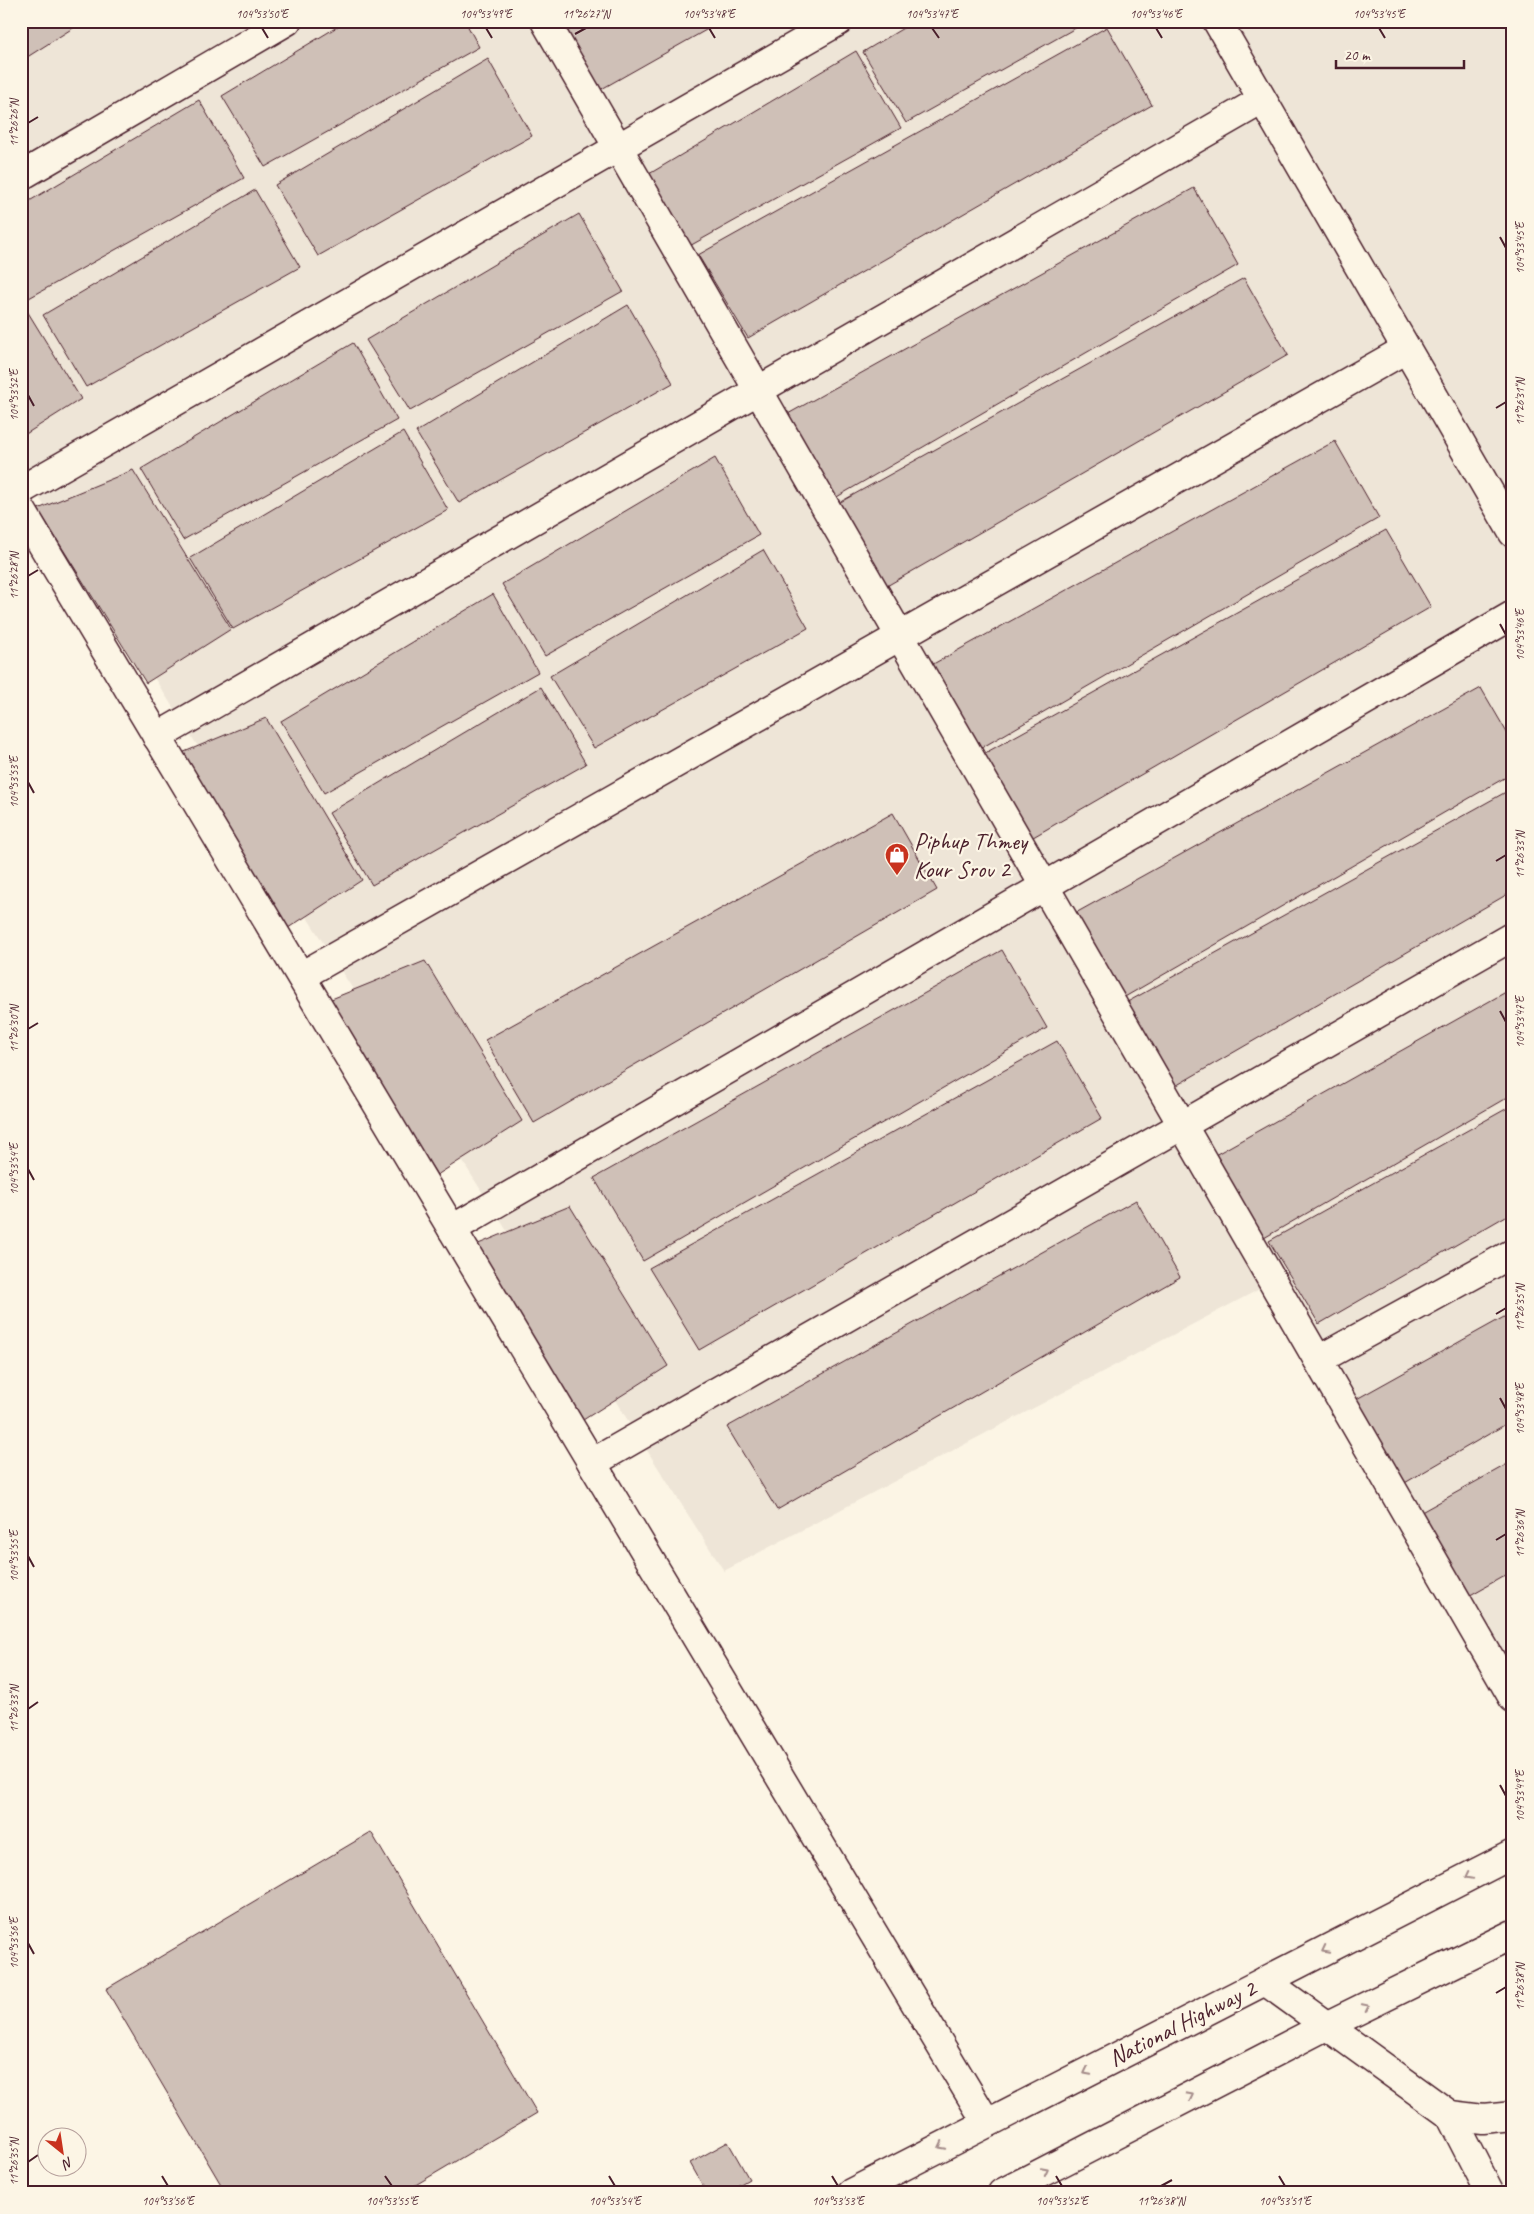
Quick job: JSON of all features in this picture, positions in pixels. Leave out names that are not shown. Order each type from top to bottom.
[{"type":"main road","points":[[21,176],[288,21]]},
{"type":"main road","points":[[545,21],[1318,1360],[1506,1670],[1513,1698]]},
{"type":"main road","points":[[21,490],[839,21]]},
{"type":"main road","points":[[1216,21],[1513,533]]},
{"type":"main road","points":[[157,737],[1262,100]]},
{"type":"main road","points":[[301,976],[1406,348]]},
{"type":"main road","points":[[21,509],[987,2123]]},
{"type":"main road","points":[[452,1229],[1513,615]]},
{"type":"main road","points":[[592,1462],[1513,936]]},
{"type":"main road","points":[[1318,1360],[1513,1253]]},
{"type":"main road","name":"National Highway 2","points":[[851,2193],[1513,1854]]},
{"type":"main road","points":[[1002,2193],[1326,2026],[1513,1934]]},
{"type":"main road","points":[[1265,1981],[1450,2115],[1490,2193]]},
{"type":"main road","points":[[1450,2115],[1483,2119],[1513,2116]]},
{"type":"shaded area","name":"Piphup Thmey Kour Srov 2","points":[[21,21],[1513,21],[1513,1699],[1273,1282],[724,1571],[21,469]]},
{"type":"building","points":[[21,21],[84,21],[21,61]]},
{"type":"building","points":[[347,21],[465,21],[479,47],[265,167],[222,96]]},
{"type":"building","points":[[555,21],[722,21],[598,91]]},
{"type":"building","points":[[915,21],[1088,21],[906,123],[863,52]]},
{"type":"building","points":[[1107,27],[1152,105],[748,338],[698,255]]},
{"type":"building","points":[[856,51],[901,128],[686,248],[644,177]]},
{"type":"building","points":[[488,59],[532,136],[318,256],[275,185]]},
{"type":"building","points":[[199,100],[244,178],[29,298],[21,285],[21,206]]},
{"type":"building","points":[[1194,188],[1238,265],[835,498],[786,415]]},
{"type":"building","points":[[255,190],[300,267],[86,387],[43,315]]},
{"type":"building","points":[[579,214],[623,291],[410,411],[366,340]]},
{"type":"building","points":[[1244,278],[1288,355],[885,587],[835,505]]},
{"type":"building","points":[[21,301],[81,399],[21,437]]},
{"type":"building","points":[[628,305],[673,383],[459,503],[416,432]]},
{"type":"building","points":[[353,343],[397,420],[183,540],[141,469]]},
{"type":"building","points":[[403,432],[448,510],[233,629],[190,558]]},
{"type":"building","points":[[1335,441],[1379,518],[976,751],[926,668]]},
{"type":"building","points":[[715,458],[759,535],[545,656],[502,584]]},
{"type":"building","points":[[133,470],[231,629],[146,683],[38,509]]},
{"type":"building","points":[[1386,530],[1431,607],[1028,840],[978,757]]},
{"type":"building","points":[[763,550],[808,628],[594,748],[550,676]]},
{"type":"building","points":[[493,594],[538,672],[324,793],[281,721]]},
{"type":"building","points":[[541,687],[586,764],[372,885],[329,813]]},
{"type":"building","points":[[1481,688],[1513,743],[1513,773],[1123,998],[1072,915]]},
{"type":"building","points":[[266,718],[362,880],[285,930],[177,755]]},
{"type":"building","points":[[1513,788],[1513,891],[1172,1088],[1122,1005]]},
{"type":"building","points":[[893,813],[937,890],[534,1123],[485,1040]]},
{"type":"building","points":[[1002,950],[1047,1028],[643,1261],[594,1178]]},
{"type":"building","points":[[425,961],[522,1121],[437,1175],[329,1000]]},
{"type":"building","points":[[1513,988],[1513,1094],[1264,1238],[1215,1155]]},
{"type":"building","points":[[1057,1041],[1102,1118],[699,1350],[649,1268]]},
{"type":"building","points":[[1513,1105],[1513,1212],[1319,1324],[1269,1241]]},
{"type":"building","points":[[1136,1200],[1180,1277],[777,1510],[727,1427]]},
{"type":"building","points":[[570,1206],[668,1366],[583,1420],[476,1245]]},
{"type":"building","points":[[1513,1312],[1513,1420],[1403,1484],[1353,1401]]},
{"type":"building","points":[[1513,1461],[1513,1571],[1465,1598],[1416,1515]]},
{"type":"building","points":[[371,1832],[537,2113],[402,2193],[226,2193],[106,1989]]},
{"type":"building","points":[[728,2142],[749,2179],[725,2193],[707,2193],[690,2163]]},
{"type":"place","name":"Piphup Thmey Kour Srov 2","points":[[897,876]]}]
